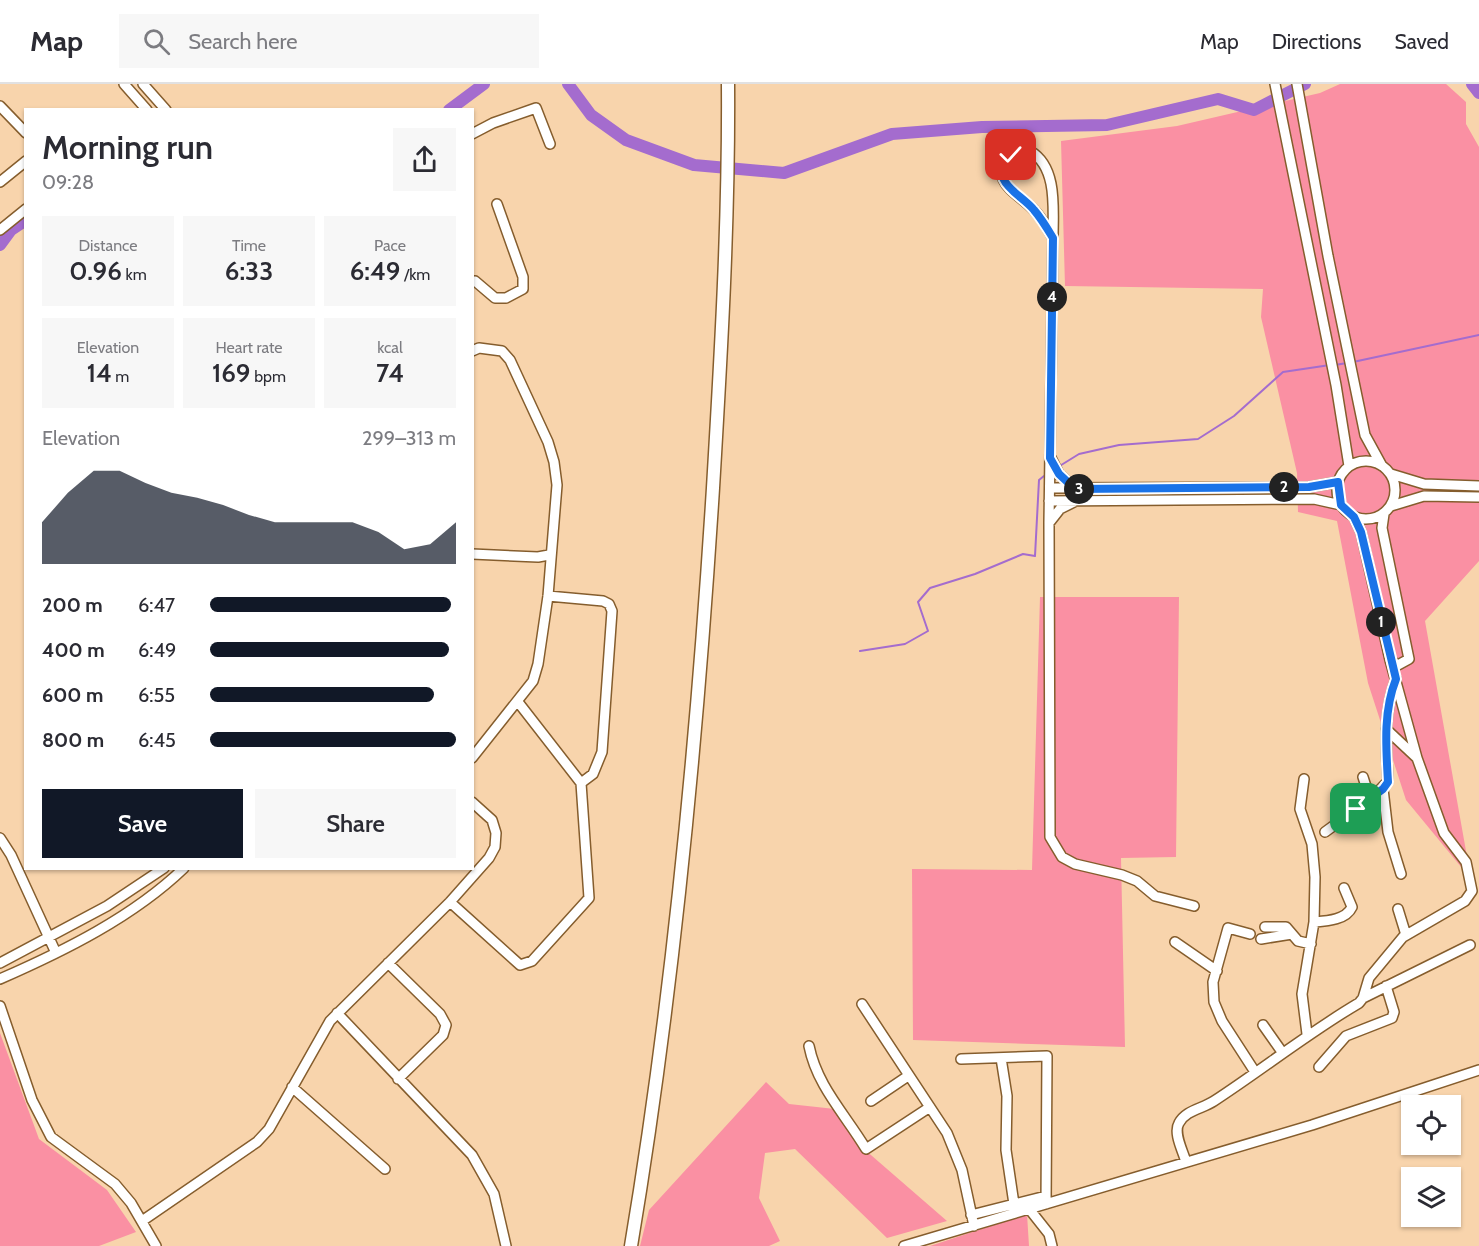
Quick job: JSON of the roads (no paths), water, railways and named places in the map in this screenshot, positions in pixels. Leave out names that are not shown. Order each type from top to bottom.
[{"type":"main road","points":[[631,1246],[678,908],[703,638],[728,190],[728,84]]},
{"type":"street","points":[[124,84],[145,108]]},
{"type":"street","points":[[143,84],[164,108]]},
{"type":"street","points":[[1275,84],[1336,386],[1349,466]]},
{"type":"street","points":[[1297,84],[1343,331],[1365,435],[1382,466],[1391,474],[1424,484],[1479,486]]},
{"type":"street","points":[[0,106],[24,131]]},
{"type":"street","points":[[474,133],[493,123],[536,108],[550,144]]},
{"type":"street","points":[[1053,238],[1033,208],[1006,186],[1002,176],[1011,155],[1030,151],[1040,156],[1050,176],[1053,238],[1049,501],[1050,837],[1062,857],[1075,864],[1122,875],[1137,881],[1155,896],[1194,906]]},
{"type":"street","points":[[0,182],[24,163]]},
{"type":"street","points":[[474,280],[483,291],[495,298],[506,298],[523,289],[523,277],[497,204]]},
{"type":"street","points":[[0,230],[24,211]]},
{"type":"street","points":[[474,350],[479,348],[502,351],[510,360],[548,442],[557,485],[549,555],[548,596],[538,664],[533,681],[474,756]]},
{"type":"street","points":[[1050,458],[1059,474],[1075,489]]},
{"type":"street","points":[[1341,505],[1338,482],[1349,466],[1365,461],[1382,466]]},
{"type":"street","points":[[1354,517],[1369,519],[1384,514],[1391,506],[1395,493],[1391,474]]},
{"type":"street","points":[[1050,488],[1309,487],[1338,482]]},
{"type":"street","points":[[1391,506],[1424,496],[1479,497]]},
{"type":"street","points":[[1049,501],[1314,499],[1341,505],[1354,517],[1361,532],[1390,660],[1417,758],[1444,833],[1466,862],[1472,891],[1466,901],[1406,935],[1371,975],[1363,998]]},
{"type":"street","points":[[1049,523],[1060,509],[1076,501]]},
{"type":"street","points":[[1384,514],[1382,528],[1409,659],[1398,665],[1390,660]]},
{"type":"street","points":[[474,554],[538,558],[549,555]]},
{"type":"street","points":[[548,596],[603,601],[609,604],[612,611],[602,752],[593,774],[581,783]]},
{"type":"street","points":[[1325,832],[1370,800],[1388,782],[1386,729],[1390,694],[1396,679]]},
{"type":"street","points":[[450,902],[520,965],[532,961],[589,898],[581,783],[518,702]]},
{"type":"street","points":[[1386,729],[1417,758]]},
{"type":"street","points":[[1363,777],[1370,800]]},
{"type":"street","points":[[1304,779],[1300,809],[1312,844],[1316,877],[1314,922],[1302,994],[1307,1034]]},
{"type":"street","points":[[1383,789],[1388,832],[1401,874]]},
{"type":"street","points":[[142,1221],[257,1142],[269,1129],[330,1021],[450,902],[489,858],[495,847],[496,833],[492,820],[474,804]]},
{"type":"street","points":[[0,838],[11,855],[56,953]]},
{"type":"street","points":[[0,963],[49,940],[107,906],[161,870]]},
{"type":"street","points":[[0,979],[56,953],[120,916],[181,870]]},
{"type":"street","points":[[1314,922],[1331,921],[1350,912],[1352,906],[1344,888]]},
{"type":"street","points":[[1398,909],[1406,935]]},
{"type":"street","points":[[1265,927],[1286,927],[1298,940],[1311,944]]},
{"type":"street","points":[[1250,934],[1228,928],[1213,994],[1217,1012],[1255,1071]]},
{"type":"street","points":[[1261,939],[1292,934]]},
{"type":"street","points":[[1175,942],[1217,971]]},
{"type":"street","points":[[1186,1162],[1177,1132],[1180,1120],[1187,1113],[1213,1102],[1307,1034],[1363,998],[1470,945]]},
{"type":"street","points":[[388,963],[440,1014],[446,1025],[442,1035],[398,1078]]},
{"type":"street","points":[[1319,1067],[1346,1036],[1392,1018],[1394,1012],[1386,986]]},
{"type":"street","points":[[862,1004],[948,1133],[962,1170],[974,1226]]},
{"type":"street","points":[[0,1006],[32,1100],[51,1137],[115,1184],[142,1221],[156,1246]]},
{"type":"street","points":[[337,1013],[457,1137],[484,1174],[496,1200],[506,1246]]},
{"type":"street","points":[[1263,1025],[1282,1052]]},
{"type":"street","points":[[809,1046],[814,1069],[825,1089],[866,1149],[930,1107]]},
{"type":"street","points":[[961,1059],[1047,1056],[1046,1200]]},
{"type":"street","points":[[1001,1058],[1007,1096],[1006,1150],[1022,1207],[1049,1234],[1052,1246]]},
{"type":"street","points":[[903,1246],[974,1226],[1022,1207],[1312,1125],[1479,1070]]},
{"type":"street","points":[[871,1101],[908,1076]]},
{"type":"street","points":[[292,1087],[385,1169]]},
{"type":"street","points":[[971,1215],[1022,1207]]},
{"type":"waterway","points":[[452,108],[484,84]]},
{"type":"waterway","points":[[568,84],[591,115],[626,140],[694,165],[784,173],[892,134],[982,127],[1107,125],[1218,99],[1254,110],[1305,84]]},
{"type":"waterway","points":[[1472,84],[1479,93]]},
{"type":"waterway","points":[[0,245],[11,230],[24,221]]},
{"type":"waterway","points":[[1353,362],[1479,335]]},
{"type":"waterway","points":[[1335,365],[1347,363]]},
{"type":"waterway","points":[[1058,467],[1079,454],[1119,445],[1198,439],[1234,416],[1283,372],[1330,365]]},
{"type":"waterway","points":[[860,651],[905,644],[928,631],[918,602],[930,588],[975,574],[1023,554],[1035,556],[1039,480],[1044,476]]}]
